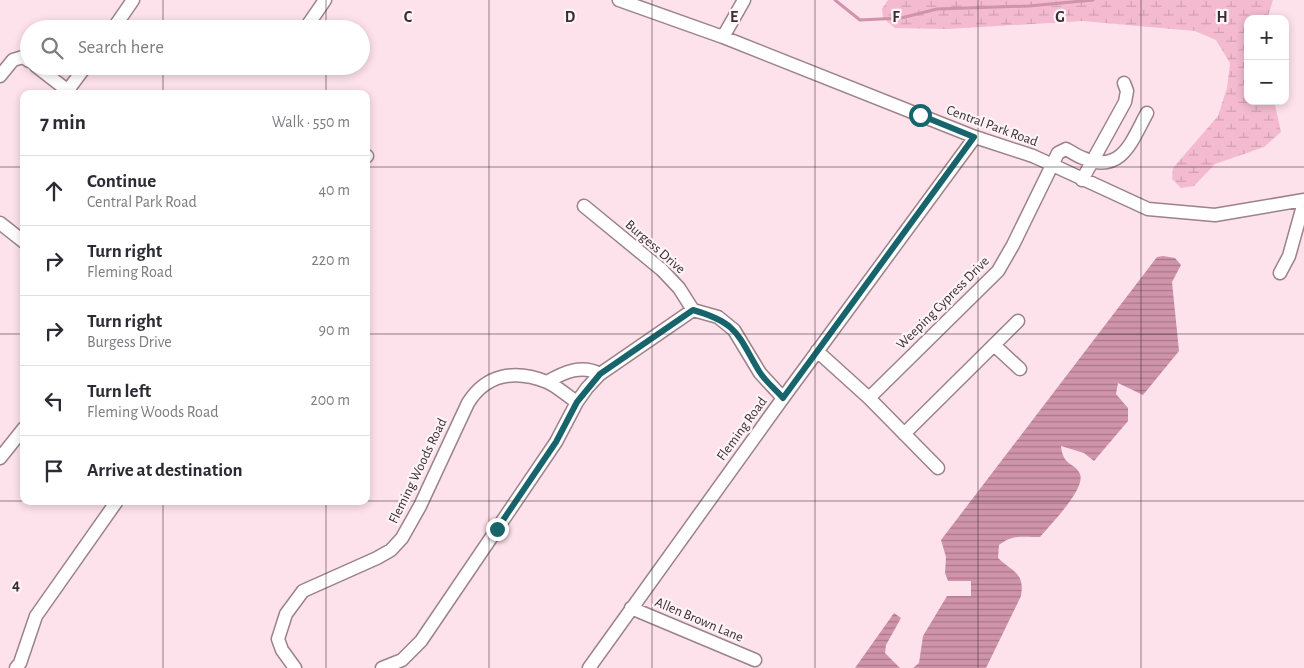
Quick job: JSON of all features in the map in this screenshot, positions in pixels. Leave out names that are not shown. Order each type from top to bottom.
[{"type":"street","points":[[119,20],[133,0]]},
{"type":"street","points":[[311,20],[325,0]]},
{"type":"street","name":"Central Park Road","points":[[619,0],[723,36],[974,137],[1052,165],[1148,209],[1214,215],[1304,201]]},
{"type":"street","points":[[723,36],[744,0]]},
{"type":"street","points":[[0,76],[13,60],[20,58]]},
{"type":"street","points":[[48,75],[67,90]]},
{"type":"street","points":[[71,90],[80,75]]},
{"type":"street","points":[[1082,180],[1125,102],[1127,91],[1124,83]]},
{"type":"street","points":[[1052,165],[1058,153],[1066,149],[1092,161],[1105,163],[1116,160],[1124,153],[1147,113]]},
{"type":"street","name":"Fleming Road","points":[[589,668],[974,137]]},
{"type":"street","name":"Weeping Cypress Drive","points":[[869,398],[998,271],[1013,245],[1052,165]]},
{"type":"street","points":[[1280,273],[1290,256],[1304,201]]},
{"type":"street","name":"Burgess Drive","points":[[584,206],[662,270],[679,288],[693,310]]},
{"type":"street","points":[[0,223],[20,239]]},
{"type":"street","points":[[382,668],[402,660],[421,641],[556,442],[577,402],[600,374],[693,310],[718,317],[734,330],[760,373],[783,398]]},
{"type":"street","points":[[904,434],[1018,321]]},
{"type":"street","points":[[994,345],[1020,369]]},
{"type":"street","points":[[817,351],[869,398],[938,468]]},
{"type":"street","points":[[547,382],[562,373],[576,370],[592,369],[600,374]]},
{"type":"street","name":"Fleming Woods Road","points":[[295,668],[282,650],[278,639],[286,614],[303,590],[377,558],[391,550],[402,538],[420,506],[468,403],[477,389],[492,379],[514,374],[547,382],[577,402]]},
{"type":"street","points":[[0,458],[20,433]]},
{"type":"street","points":[[16,668],[20,663],[36,616],[115,505]]},
{"type":"street","name":"Allen Brown Lane","points":[[631,608],[755,660]]},
{"type":"green space","points":[[888,0],[1273,0],[1268,15],[1244,15],[1244,105],[1275,105],[1281,132],[1264,147],[1215,164],[1194,186],[1181,188],[1172,179],[1173,168],[1218,116],[1227,88],[1230,63],[1216,40],[1195,31],[1083,21],[947,29],[895,28],[883,18],[882,9]]},
{"type":"shaded area","points":[[1157,257],[1175,258],[1181,265],[1172,282],[1179,351],[1143,395],[1118,383],[1116,394],[1128,408],[1128,421],[1094,461],[1084,453],[1061,446],[1064,458],[1078,470],[1080,481],[1078,489],[1072,498],[1040,537],[1013,538],[999,545],[998,558],[1017,574],[1022,588],[1021,596],[986,668],[913,668],[919,663],[923,636],[947,596],[971,596],[971,581],[948,581],[945,573],[946,557],[941,540]]},
{"type":"shaded area","points":[[894,613],[901,618],[886,645],[885,653],[900,668],[855,668]]},
{"type":"waterway","points":[[835,0],[860,20],[901,18],[937,9],[1029,6],[1093,0]]},
{"type":"route","points":[[497,529],[556,442],[577,402],[587,388],[600,374],[693,310],[718,317],[734,330],[747,348],[760,373],[783,398],[974,137],[920,115]]}]
